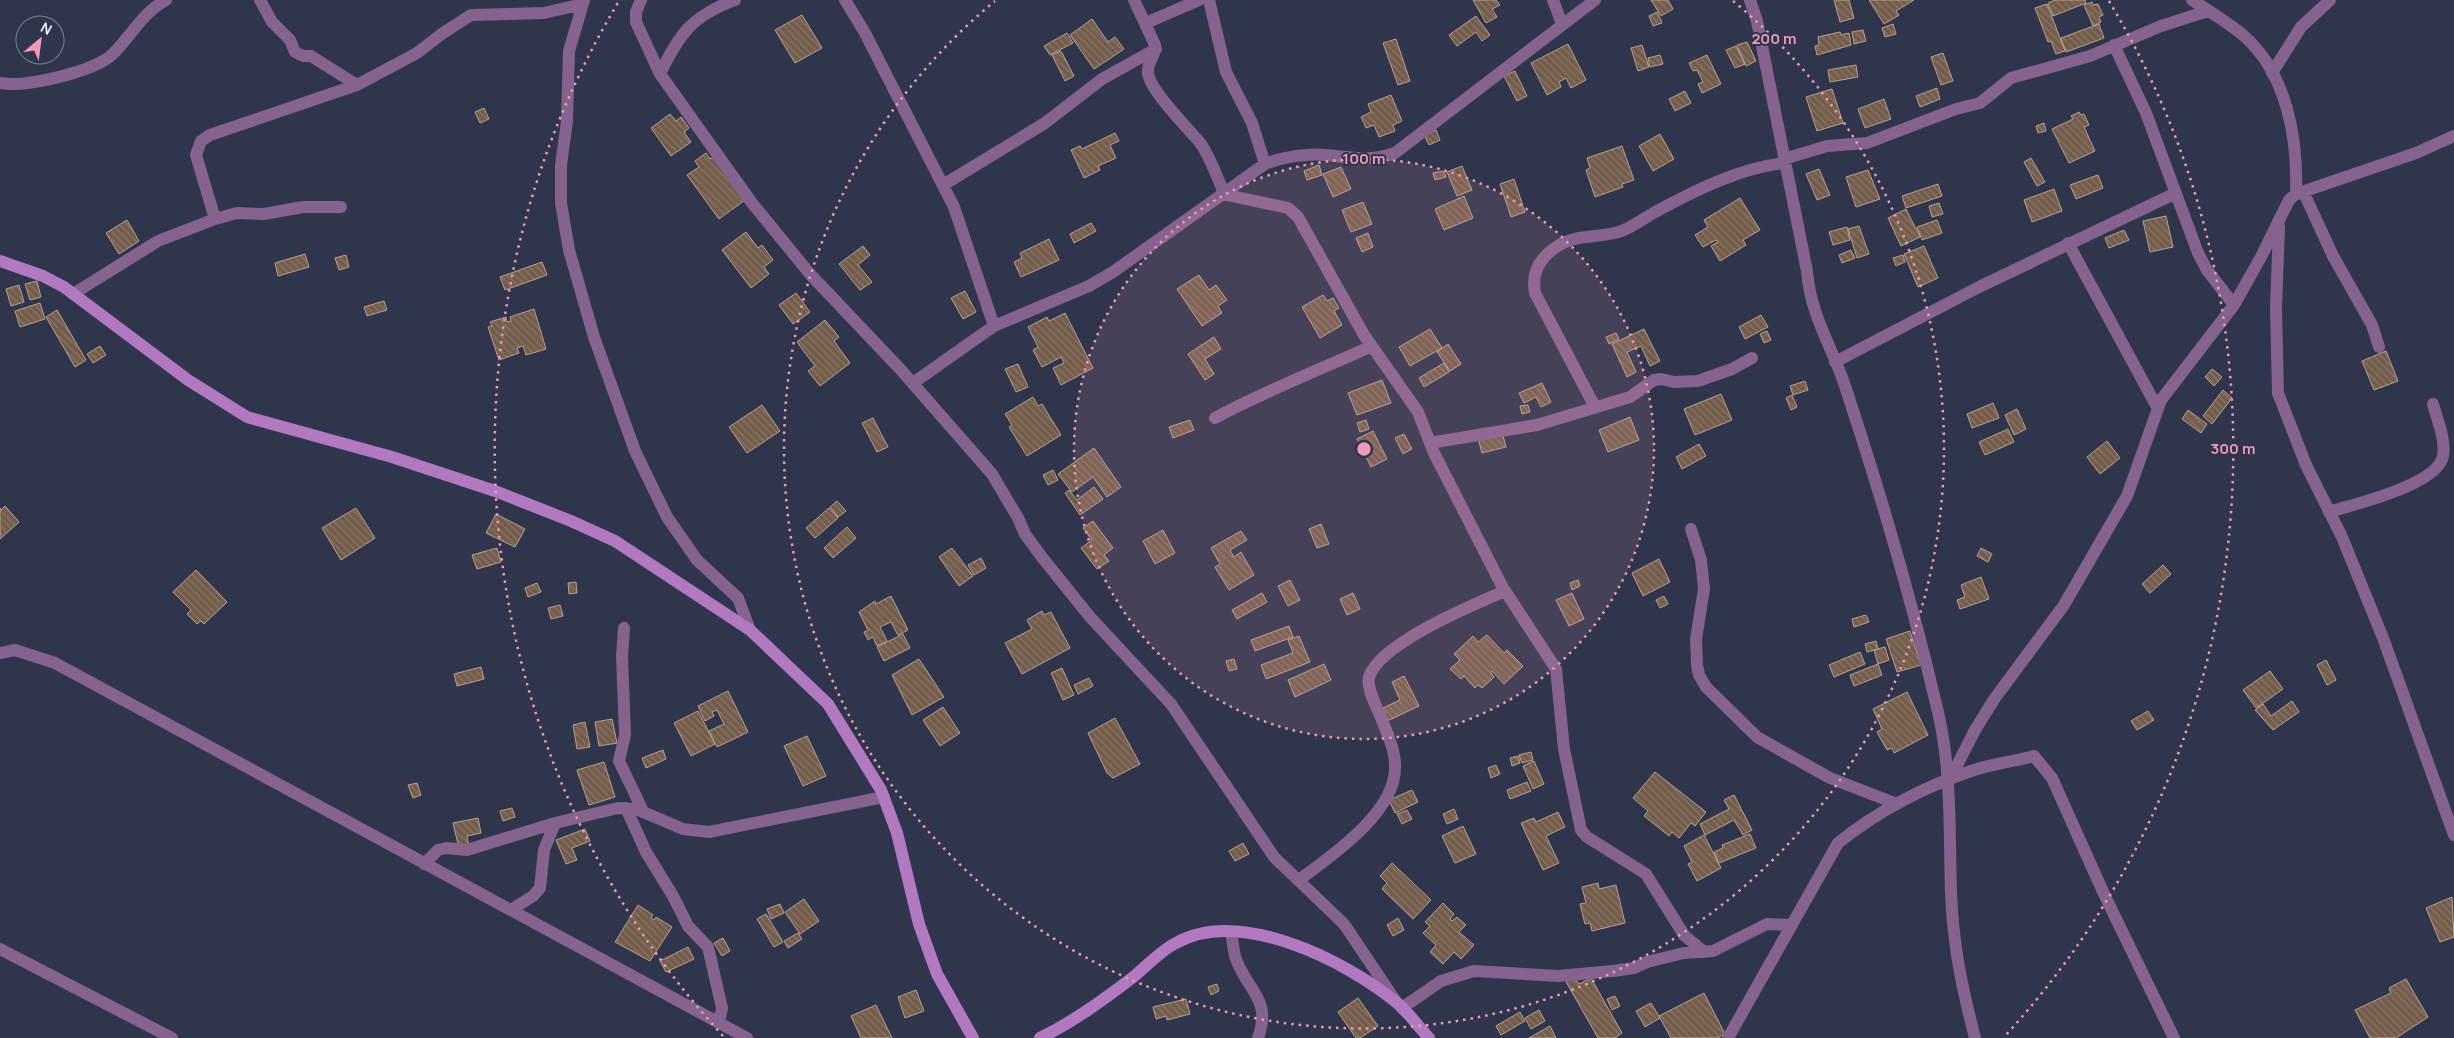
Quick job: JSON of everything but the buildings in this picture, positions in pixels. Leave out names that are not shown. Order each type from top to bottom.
[{"type":"street","points":[[0,83],[13,86],[88,68],[112,55],[147,13],[166,0]]},
{"type":"street","points":[[260,0],[272,22],[290,40],[295,52],[303,56],[311,56],[357,84]]},
{"type":"street","points":[[641,0],[636,12],[636,22],[660,74],[747,195],[805,268],[912,383],[992,474],[1018,518],[1024,534],[1090,617],[1171,704],[1274,857],[1344,924],[1400,1006],[1429,1038]]},
{"type":"street","points":[[660,74],[680,36],[710,11],[735,0]]},
{"type":"street","points":[[845,0],[865,33],[954,207],[994,326]]},
{"type":"street","points":[[1134,0],[1146,23],[1156,49],[1148,65],[1148,76],[1174,114],[1201,144],[1223,193]]},
{"type":"street","points":[[1146,23],[1199,0]]},
{"type":"street","points":[[1209,0],[1226,72],[1252,123],[1265,164]]},
{"type":"street","points":[[1553,0],[1562,24]]},
{"type":"street","points":[[912,383],[994,326],[1089,286],[1113,272],[1265,164],[1280,158],[1325,154],[1368,160],[1379,159],[1395,153],[1595,0]]},
{"type":"street","points":[[1750,0],[1757,21],[1807,271],[1809,296],[1844,382],[1908,598],[1938,714],[1949,781],[1951,895],[1957,966],[1975,1038]]},
{"type":"street","points":[[2192,0],[2244,36],[2272,73],[2290,117],[2300,192],[2372,325],[2379,347]]},
{"type":"street","points":[[2272,73],[2301,27],[2330,0]]},
{"type":"street","points":[[215,219],[196,155],[201,141],[210,135],[357,84],[417,53],[450,27],[471,15],[544,13],[584,2]]},
{"type":"street","points":[[584,2],[569,51],[567,121],[561,165],[561,203],[570,250],[594,337],[635,451],[667,518],[697,560],[738,598],[750,630]]},
{"type":"street","points":[[1595,407],[1535,293],[1532,280],[1534,270],[1545,255],[1559,245],[1572,239],[1623,231],[1658,211],[1745,172],[1827,146],[1867,143],[1956,109],[1980,102],[2011,78],[2090,56],[2161,26],[2208,11]]},
{"type":"street","points":[[2114,45],[2146,113],[2198,253],[2207,270],[2234,305]]},
{"type":"street","points":[[942,184],[1045,123],[1102,79],[1156,49]]},
{"type":"street","points":[[1949,781],[1994,698],[2064,605],[2127,496],[2158,409],[2174,382],[2234,305],[2289,200],[2300,192],[2416,153],[2454,136]]},
{"type":"street","points":[[1223,193],[1281,206],[1298,217],[1372,346],[1418,412],[1430,443],[1506,591],[1556,669],[1564,749],[1581,830],[1587,837],[1646,874],[1684,935],[1704,952]]},
{"type":"street","points":[[1835,362],[2068,243],[2176,193]]},
{"type":"street","points":[[73,294],[158,242],[215,219],[237,214],[264,214],[303,207],[342,207]]},
{"type":"street","points":[[2279,222],[2276,308],[2278,393],[2306,465],[2342,537],[2383,638],[2454,835]]},
{"type":"street","points":[[2068,243],[2158,409]]},
{"type":"street","points":[[0,261],[43,276],[73,294],[188,380],[247,417],[411,463],[495,491],[571,521],[615,542],[750,630],[828,704],[864,760],[884,797],[897,833],[920,924],[937,974],[973,1038]]},
{"type":"street","points":[[1214,418],[1252,397],[1279,388],[1372,346]]},
{"type":"street","points":[[1430,443],[1537,425],[1630,397],[1654,380],[1662,379],[1674,382],[1698,381],[1732,369],[1752,358]]},
{"type":"street","points":[[2329,512],[2402,488],[2423,479],[2438,468],[2443,456],[2441,435],[2433,404]]},
{"type":"street","points":[[1691,529],[1700,560],[1704,589],[1696,640],[1696,665],[1706,687],[1757,737],[1830,778],[1897,804]]},
{"type":"street","points":[[1299,880],[1337,851],[1368,821],[1382,806],[1392,787],[1395,762],[1387,732],[1368,684],[1370,675],[1380,659],[1413,636],[1465,608],[1506,591]]},
{"type":"street","points":[[624,628],[622,656],[625,735],[619,761],[643,811]]},
{"type":"street","points":[[0,653],[15,650],[55,663],[747,1038]]},
{"type":"street","points":[[1728,1038],[1838,843],[1897,804],[1974,770],[2034,756],[2052,778],[2104,894],[2174,1038]]},
{"type":"street","points":[[424,864],[438,850],[446,848],[467,850],[555,822],[592,813],[626,808],[643,811],[683,829],[709,832],[884,797]]},
{"type":"street","points":[[626,808],[646,852],[673,896],[688,926],[708,947],[712,973],[722,1004],[720,1023]]},
{"type":"street","points":[[511,910],[533,896],[540,888],[544,850],[555,822]]},
{"type":"street","points":[[1400,1006],[1441,981],[1474,971],[1558,976],[1634,968],[1669,957],[1723,947],[1767,924],[1792,925]]},
{"type":"street","points":[[1231,933],[1236,960],[1260,1003],[1263,1015],[1258,1038]]},
{"type":"street","points":[[1040,1038],[1103,1001],[1177,942],[1205,934],[1252,933],[1290,942],[1314,952],[1364,978],[1400,1006]]},
{"type":"street","points":[[0,950],[172,1038]]}]
